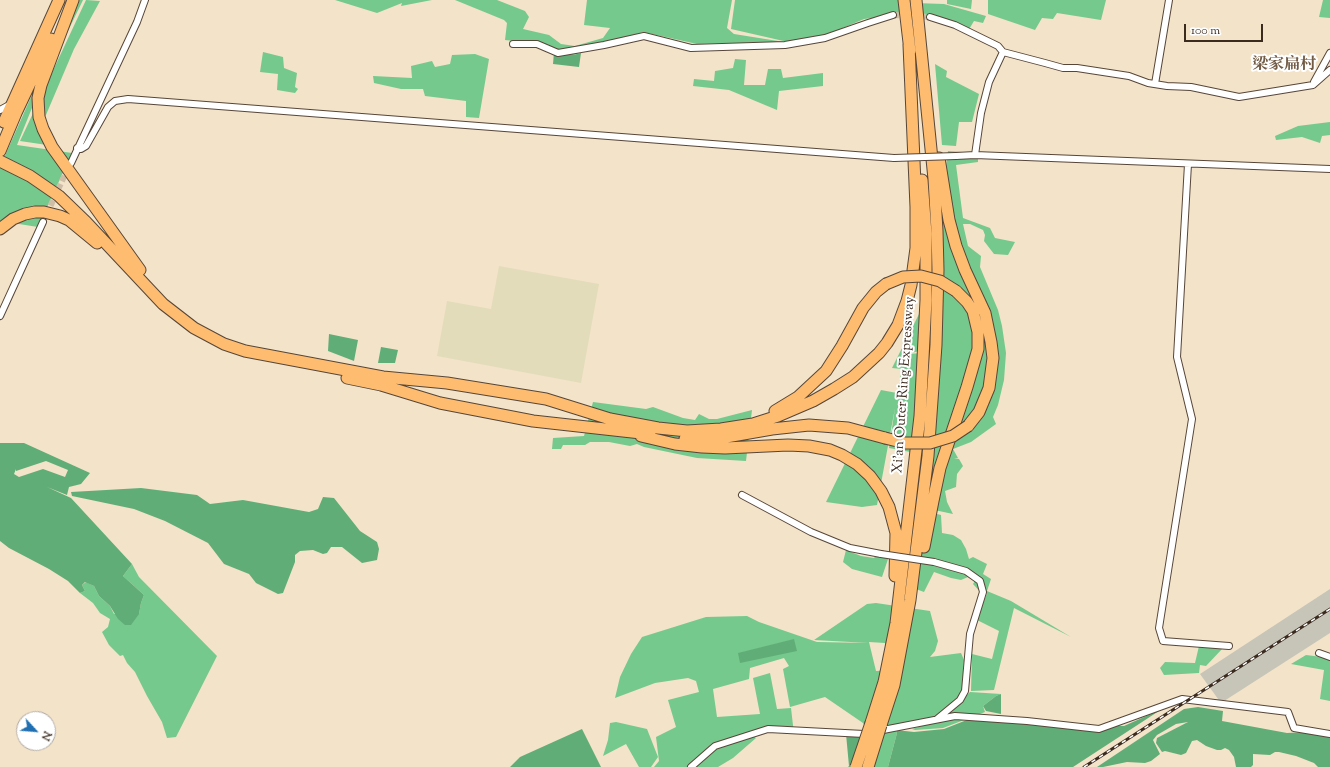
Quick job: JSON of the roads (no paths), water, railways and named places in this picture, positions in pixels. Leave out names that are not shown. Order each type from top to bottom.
[{"type":"highway","points":[[1,130],[11,104],[59,0]]},
{"type":"highway","points":[[0,151],[68,0]]},
{"type":"highway","points":[[73,0],[41,85],[38,105],[41,123],[52,147],[124,249],[177,315]]},
{"type":"highway","name":"Xi'an Outer Ring Expressway","points":[[868,767],[896,623],[920,416],[926,327],[926,234],[904,0]]},
{"type":"highway","name":"Xi'an Outer Ring Expressway","points":[[856,767],[894,684],[905,630],[916,556],[928,456],[935,360],[938,278],[937,231],[934,178],[916,0]]},
{"type":"highway","points":[[0,161],[51,190],[73,209],[156,297],[194,328],[213,340],[245,351],[383,377],[447,383],[546,399],[610,419],[672,430],[694,432],[735,427],[763,421],[790,412],[844,384],[879,353],[898,325],[907,301],[911,284],[916,248],[916,206],[909,45]]},
{"type":"highway","points":[[0,168],[23,175],[65,209],[173,321],[200,340],[221,350],[244,357],[381,385],[440,403],[533,421],[620,430],[674,438],[702,439],[737,436],[797,426],[818,425],[848,428],[905,443],[930,443],[947,439],[958,433],[968,426],[979,412],[990,388],[992,342],[985,313],[959,256],[949,220],[923,66]]},
{"type":"highway","points":[[0,229],[13,219],[24,214],[44,212],[69,220],[97,243]]},
{"type":"highway","points":[[735,427],[768,415],[798,397],[811,386],[833,361],[867,302],[886,284],[903,277],[921,276],[940,281],[956,291],[967,302],[973,312],[978,332],[978,349],[942,462],[928,525],[912,620],[894,684]]},
{"type":"highway","points":[[620,430],[666,442],[693,447],[725,448],[800,445],[816,446],[842,455],[857,464],[870,476],[881,491],[889,507],[894,524],[896,543],[894,589],[882,690]]},
{"type":"street","points":[[71,163],[137,22],[145,0]]},
{"type":"street","points":[[1155,84],[1169,0]]},
{"type":"street","points":[[513,44],[536,44],[558,53],[644,36],[691,48],[785,45],[825,38],[893,15]]},
{"type":"street","points":[[930,17],[955,25],[998,46],[1003,52],[1063,68],[1077,68],[1128,76],[1148,83],[1167,86],[1191,86],[1239,97],[1313,86],[1330,70]]},
{"type":"street","points":[[975,155],[989,82],[1003,52]]},
{"type":"street","points":[[1313,86],[1330,53]]},
{"type":"street","points":[[77,148],[81,149],[86,146],[108,107],[115,101],[128,99],[894,158],[975,155],[1330,169]]},
{"type":"street","points":[[0,110],[11,104]]},
{"type":"street","points":[[1188,164],[1177,357],[1192,419],[1159,628],[1163,641],[1230,646]]},
{"type":"street","points":[[0,316],[43,222]]},
{"type":"street","points":[[742,495],[810,532],[850,548],[934,562],[966,571],[980,581],[983,592],[970,634],[966,691],[960,700],[936,720]]},
{"type":"street","points":[[1319,653],[1330,657]]},
{"type":"street","points":[[691,767],[715,746],[768,729],[864,734],[955,716],[962,716],[1027,721],[1099,730],[1182,699],[1288,712],[1294,728],[1330,734]]},
{"type":"tunnel","points":[[893,15],[930,17]]},
{"type":"tunnel","points":[[43,222],[68,168]]},
{"type":"railway","points":[[1084,767],[1330,609]]},
{"type":"district","name":"梁家扁村","points":[[1284,66]]}]
